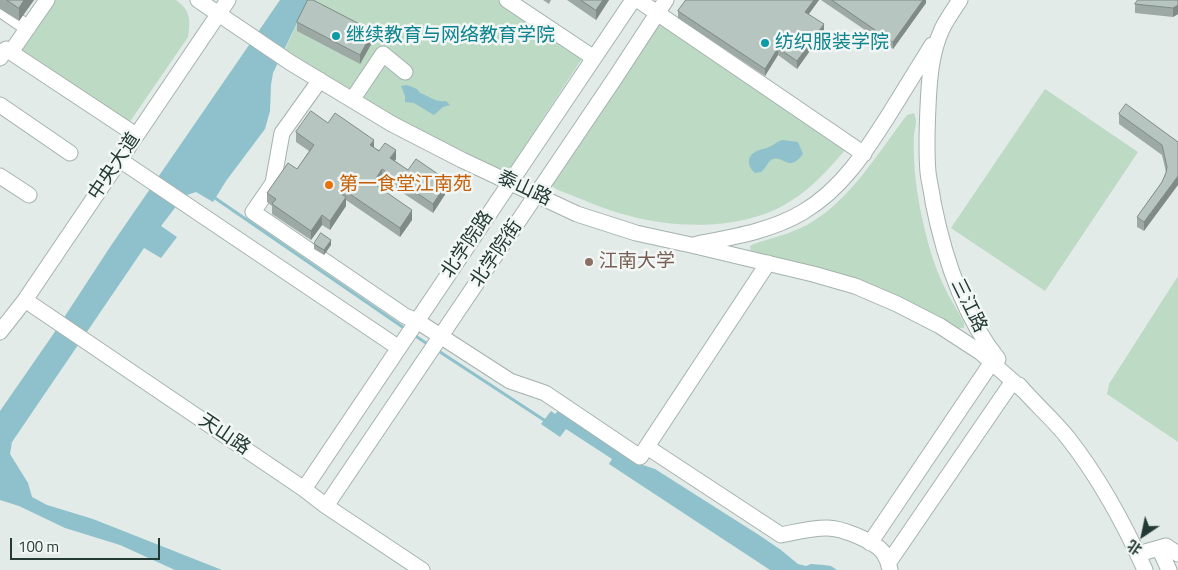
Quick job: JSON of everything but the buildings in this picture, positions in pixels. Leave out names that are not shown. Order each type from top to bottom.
[{"type":"street","points":[[47,0],[28,28],[6,55],[136,135]]},
{"type":"street","points":[[198,0],[218,14]]},
{"type":"street","name":"中央大道","points":[[0,332],[26,300],[228,0]]},
{"type":"street","points":[[507,0],[594,58]]},
{"type":"street","name":"北学院路","points":[[304,489],[633,0]]},
{"type":"street","points":[[638,0],[864,154]]},
{"type":"street","name":"北学院街","points":[[326,506],[666,0]]},
{"type":"street","name":"三江路","points":[[957,1],[942,28],[932,60],[928,90],[928,173],[937,219],[949,264],[962,299],[988,347],[1018,386],[1067,437],[1096,477],[1125,526],[1145,570]]},
{"type":"street","points":[[0,9],[28,28]]},
{"type":"street","name":"泰山路","points":[[218,14],[291,63],[392,124],[510,183],[577,214],[619,228],[813,274],[855,286],[897,304],[940,326],[980,352],[1018,386]]},
{"type":"street","points":[[690,245],[753,232],[781,223],[803,212],[825,196],[847,175],[864,154],[942,28]]},
{"type":"street","points":[[352,100],[383,54],[405,72]]},
{"type":"street","points":[[320,80],[282,133],[273,183],[253,212],[405,316],[417,320],[510,381],[545,393],[640,457],[768,263]]},
{"type":"street","points":[[0,105],[70,152]]},
{"type":"street","points":[[120,160],[399,348]]},
{"type":"street","points":[[0,176],[29,195]]},
{"type":"street","name":"天山路","points":[[26,300],[422,570]]},
{"type":"street","points":[[870,542],[992,362]]},
{"type":"street","points":[[647,447],[781,536],[806,530],[829,528],[847,532],[870,542],[882,551],[890,566],[1018,386]]},
{"type":"street","points":[[1138,554],[1166,546],[1177,550]]},
{"type":"street","points":[[1159,548],[1169,570]]},
{"type":"green space","points":[[51,0],[176,0],[187,12],[189,20],[188,37],[129,123],[18,49]]},
{"type":"green space","points":[[308,0],[498,0],[583,57],[505,176],[433,140],[282,56]]},
{"type":"green space","points":[[660,23],[847,148],[820,177],[797,197],[772,211],[732,222],[690,225],[649,220],[603,208],[552,186],[554,178]]},
{"type":"green space","points":[[1045,89],[1138,152],[1045,291],[951,228]]},
{"type":"green space","points":[[914,113],[916,122],[914,135],[915,174],[930,251],[947,292],[964,323],[964,328],[957,328],[901,297],[865,282],[832,271],[751,253],[750,246],[807,225],[837,203],[862,175],[907,115]]},
{"type":"green space","points":[[1178,276],[1178,442],[1107,394],[1109,384]]},
{"type":"water","points":[[280,0],[308,0],[273,73],[270,111],[265,129],[226,181],[213,202],[196,192],[184,196],[161,226],[177,237],[161,258],[144,248],[12,442],[10,454],[28,483],[32,497],[47,505],[93,519],[222,570],[175,570],[120,545],[65,528],[19,506],[0,500],[0,411]]},
{"type":"water","points":[[407,85],[433,99],[446,101],[450,105],[443,107],[434,115],[414,103],[405,102],[401,86]]},
{"type":"water","points":[[783,140],[798,142],[803,154],[798,160],[789,163],[779,159],[771,160],[761,172],[755,173],[749,164],[749,158],[753,153]]},
{"type":"water","points":[[559,410],[640,464],[655,469],[759,535],[798,564],[806,566],[811,564],[831,566],[837,570],[770,570],[609,464],[612,459],[566,429],[560,437],[541,424],[551,411],[555,414]]},
{"type":"waterway","points":[[215,198],[407,330]]},
{"type":"waterway","points":[[414,335],[429,345]]},
{"type":"waterway","points":[[437,350],[544,420]]},
{"type":"place","name":"继续教育与网络教育学院","points":[[336,36]]},
{"type":"place","name":"纺织服装学院","points":[[765,43]]},
{"type":"place","name":"第一食堂江南苑","points":[[329,185]]},
{"type":"place","name":"江南大学","points":[[589,262]]}]
